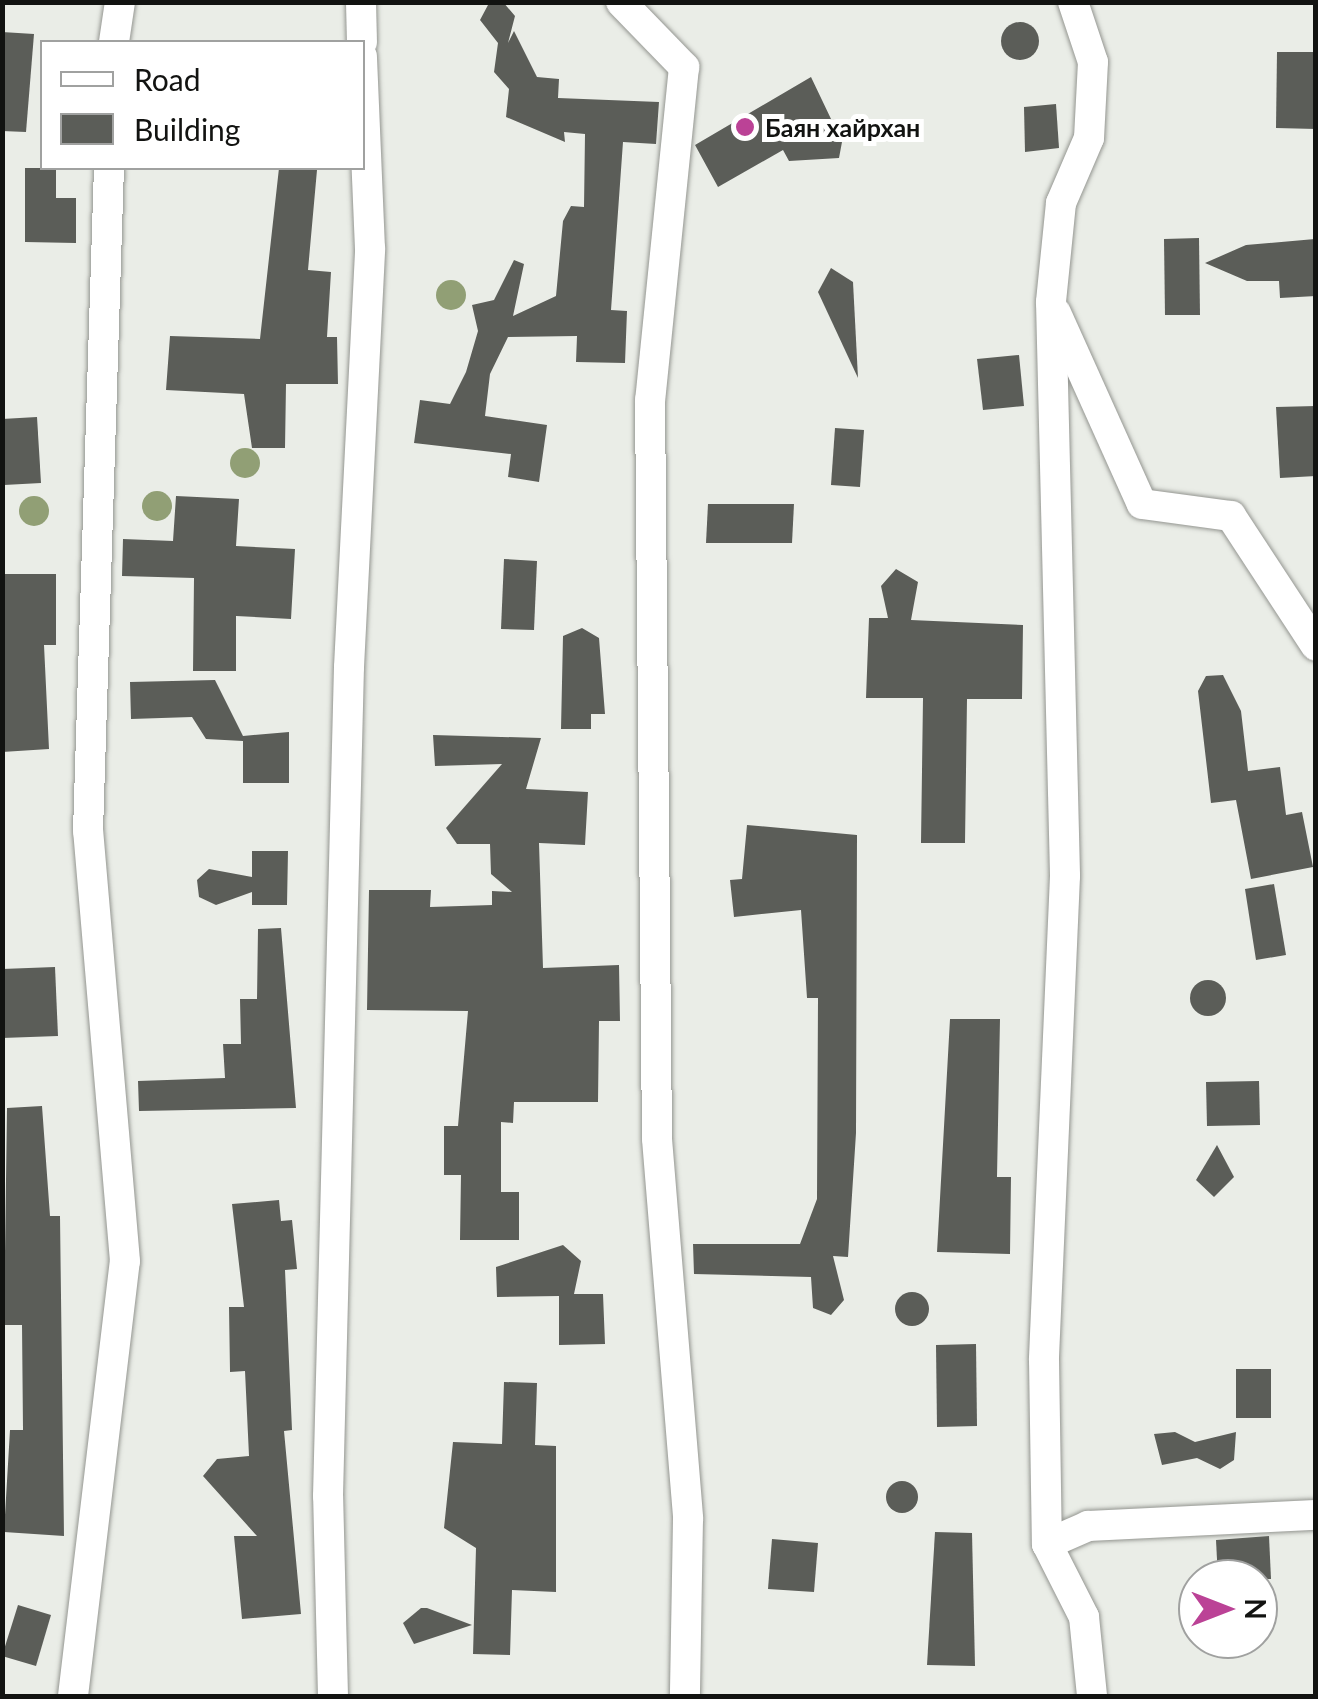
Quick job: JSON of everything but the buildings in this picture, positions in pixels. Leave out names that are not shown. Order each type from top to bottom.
[{"type":"street","points":[[114,40],[120,2]]},
{"type":"street","points":[[360,2],[362,40]]},
{"type":"street","points":[[621,2],[684,67],[650,398],[657,1140],[688,1520],[686,1696]]},
{"type":"street","points":[[1074,2],[1093,62],[1089,138],[1061,203],[1051,302],[1064,876],[1044,1360],[1047,1544],[1084,1617],[1092,1696]]},
{"type":"street","points":[[333,1696],[328,1496],[349,667],[370,249],[365,128]]},
{"type":"street","points":[[73,1696],[125,1261],[88,831],[109,170]]},
{"type":"street","points":[[1051,302],[1142,504],[1231,516],[1316,646]]},
{"type":"street","points":[[1047,1544],[1088,1526],[1316,1515]]},
{"type":"place","name":"Баян хайрхан","points":[[745,127]]}]
